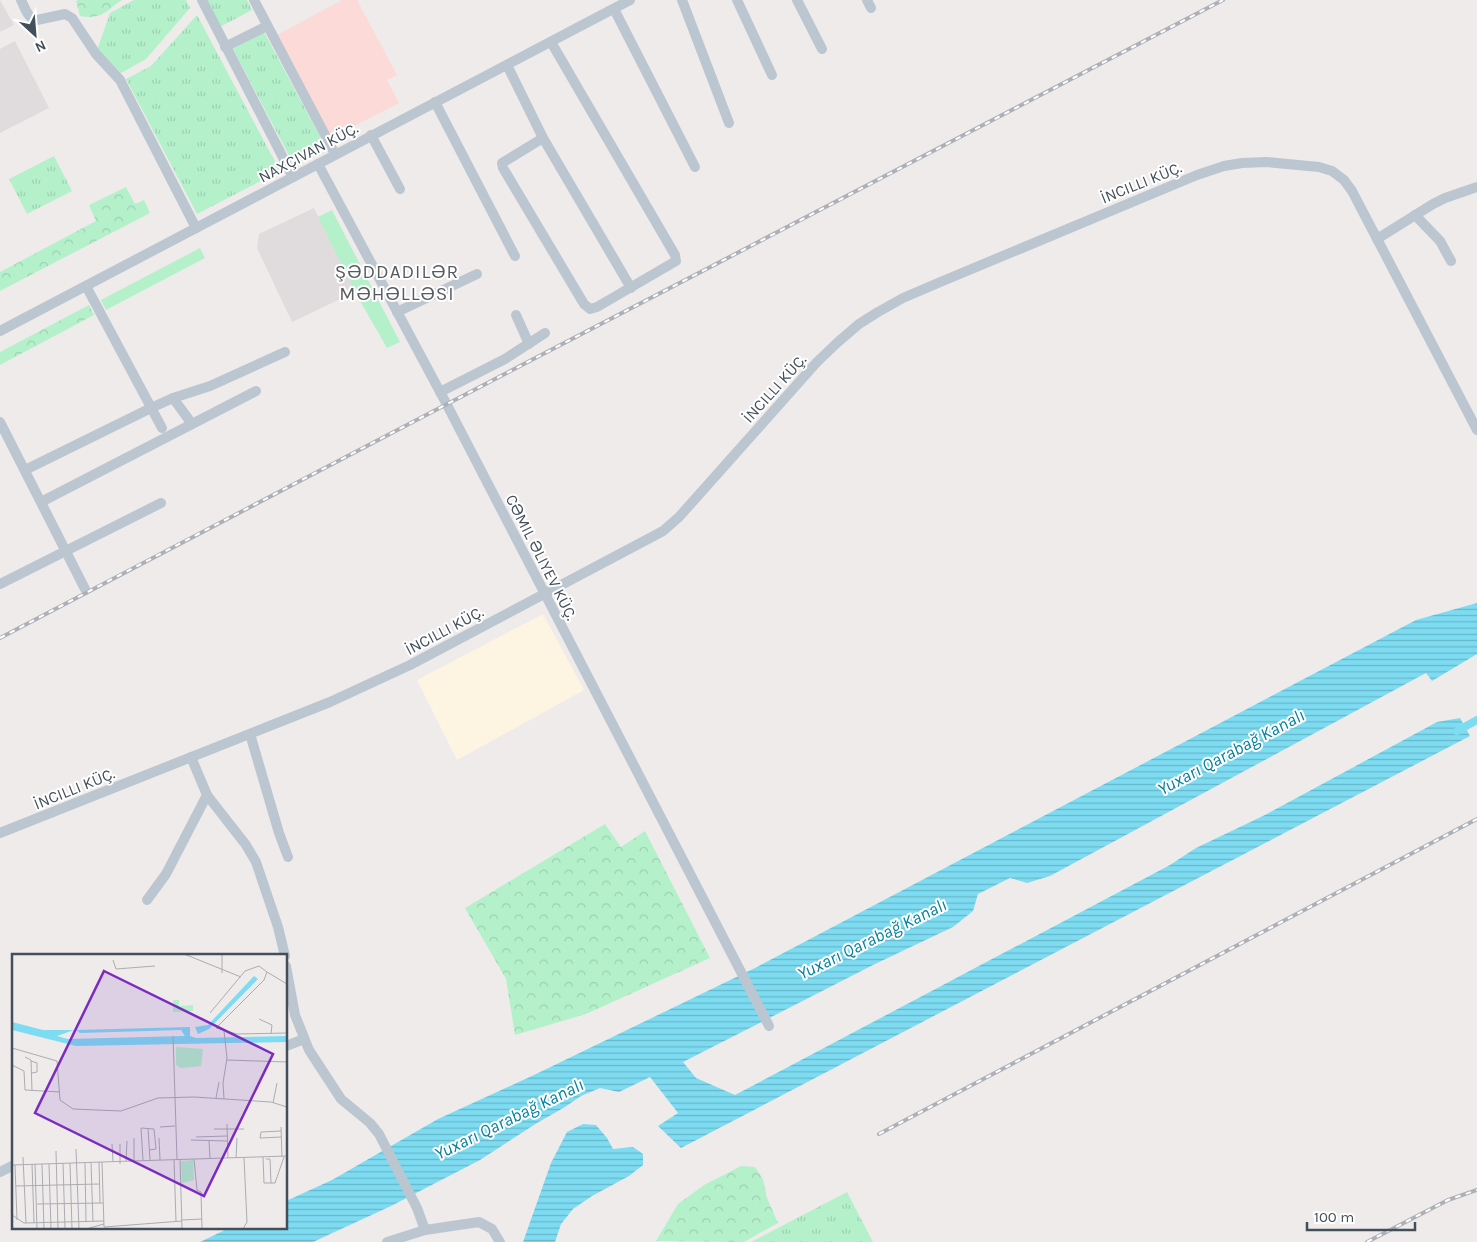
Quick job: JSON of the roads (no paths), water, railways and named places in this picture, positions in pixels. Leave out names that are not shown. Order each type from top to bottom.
[{"type":"street","points":[[21,0],[33,20],[64,14],[72,18],[96,54],[120,80],[196,228]]},
{"type":"street","points":[[202,0],[293,177]]},
{"type":"street","points":[[254,0],[335,154]]},
{"type":"street","points":[[0,331],[630,0]]},
{"type":"street","points":[[682,0],[729,123]]},
{"type":"street","points":[[737,0],[772,75]]},
{"type":"street","points":[[797,0],[822,49]]},
{"type":"street","points":[[614,9],[695,167]]},
{"type":"street","points":[[225,47],[267,26]]},
{"type":"street","points":[[543,138],[502,163],[503,168],[584,304],[590,308],[597,307],[673,265],[676,261],[675,255],[550,42]]},
{"type":"street","points":[[507,65],[543,138],[631,288]]},
{"type":"street","points":[[435,102],[515,256]]},
{"type":"street","points":[[372,135],[400,189]]},
{"type":"street","name":"İNCILLI KÜÇ.","points":[[0,834],[330,702],[410,665],[663,531],[693,502],[817,362],[838,342],[878,312],[938,282],[1197,175],[1224,166],[1242,163],[1275,163],[1319,167],[1332,171],[1344,180],[1352,191],[1477,430]]},
{"type":"street","name":"CƏMIL ƏLIYEV KÜÇ.","points":[[318,164],[440,392],[769,1026]]},
{"type":"street","points":[[1377,239],[1445,198],[1477,187]]},
{"type":"street","points":[[1415,215],[1440,241],[1451,261]]},
{"type":"street","points":[[397,312],[477,274]]},
{"type":"street","points":[[86,286],[162,428]]},
{"type":"street","points":[[516,314],[530,344]]},
{"type":"street","points":[[440,392],[505,359],[545,333]]},
{"type":"street","points":[[25,470],[151,408],[210,386],[285,352]]},
{"type":"street","points":[[41,502],[256,391]]},
{"type":"street","points":[[174,398],[192,424]]},
{"type":"street","points":[[0,422],[85,589]]},
{"type":"street","points":[[0,584],[161,503]]},
{"type":"street","points":[[250,734],[279,833],[288,857]]},
{"type":"street","points":[[191,757],[207,795],[246,845],[256,862],[278,927],[285,954]]},
{"type":"street","points":[[148,900],[166,874],[207,795]]},
{"type":"street","points":[[288,978],[293,1008],[304,1040],[318,1066],[342,1099],[374,1127],[387,1148],[417,1208],[425,1230]]},
{"type":"street","points":[[288,1045],[304,1040]]},
{"type":"street","points":[[0,1172],[12,1166]]},
{"type":"street","points":[[387,1242],[425,1230],[478,1222],[492,1228],[500,1242]]},
{"type":"water","name":"Yuxarı Qarabağ Kanalı","points":[[1477,603],[1477,654],[1432,681],[1426,673],[1050,876],[1027,883],[1010,878],[978,894],[973,911],[953,927],[875,964],[683,1062],[696,1078],[735,1095],[1170,865],[1196,848],[1265,815],[1437,722],[1460,718],[1470,736],[681,1148],[658,1126],[678,1113],[650,1077],[619,1092],[600,1088],[581,1096],[480,1160],[391,1206],[313,1242],[200,1242],[225,1230],[288,1230],[288,1200],[332,1180],[438,1119],[534,1075],[755,968],[1416,620]]},
{"type":"water","points":[[583,1124],[596,1125],[613,1149],[633,1147],[643,1154],[643,1165],[629,1176],[592,1196],[573,1209],[561,1224],[555,1242],[523,1242],[551,1163],[567,1132]]},
{"type":"waterway","points":[[1457,731],[1477,720]]},
{"type":"railway","points":[[0,638],[1223,0]]},
{"type":"railway","points":[[879,1134],[1477,819]]},
{"type":"railway","points":[[1367,1242],[1448,1200],[1477,1190]]},
{"type":"district","name":"ŞƏDDADILƏR MƏHƏLLƏSI","points":[[397,282]]}]
